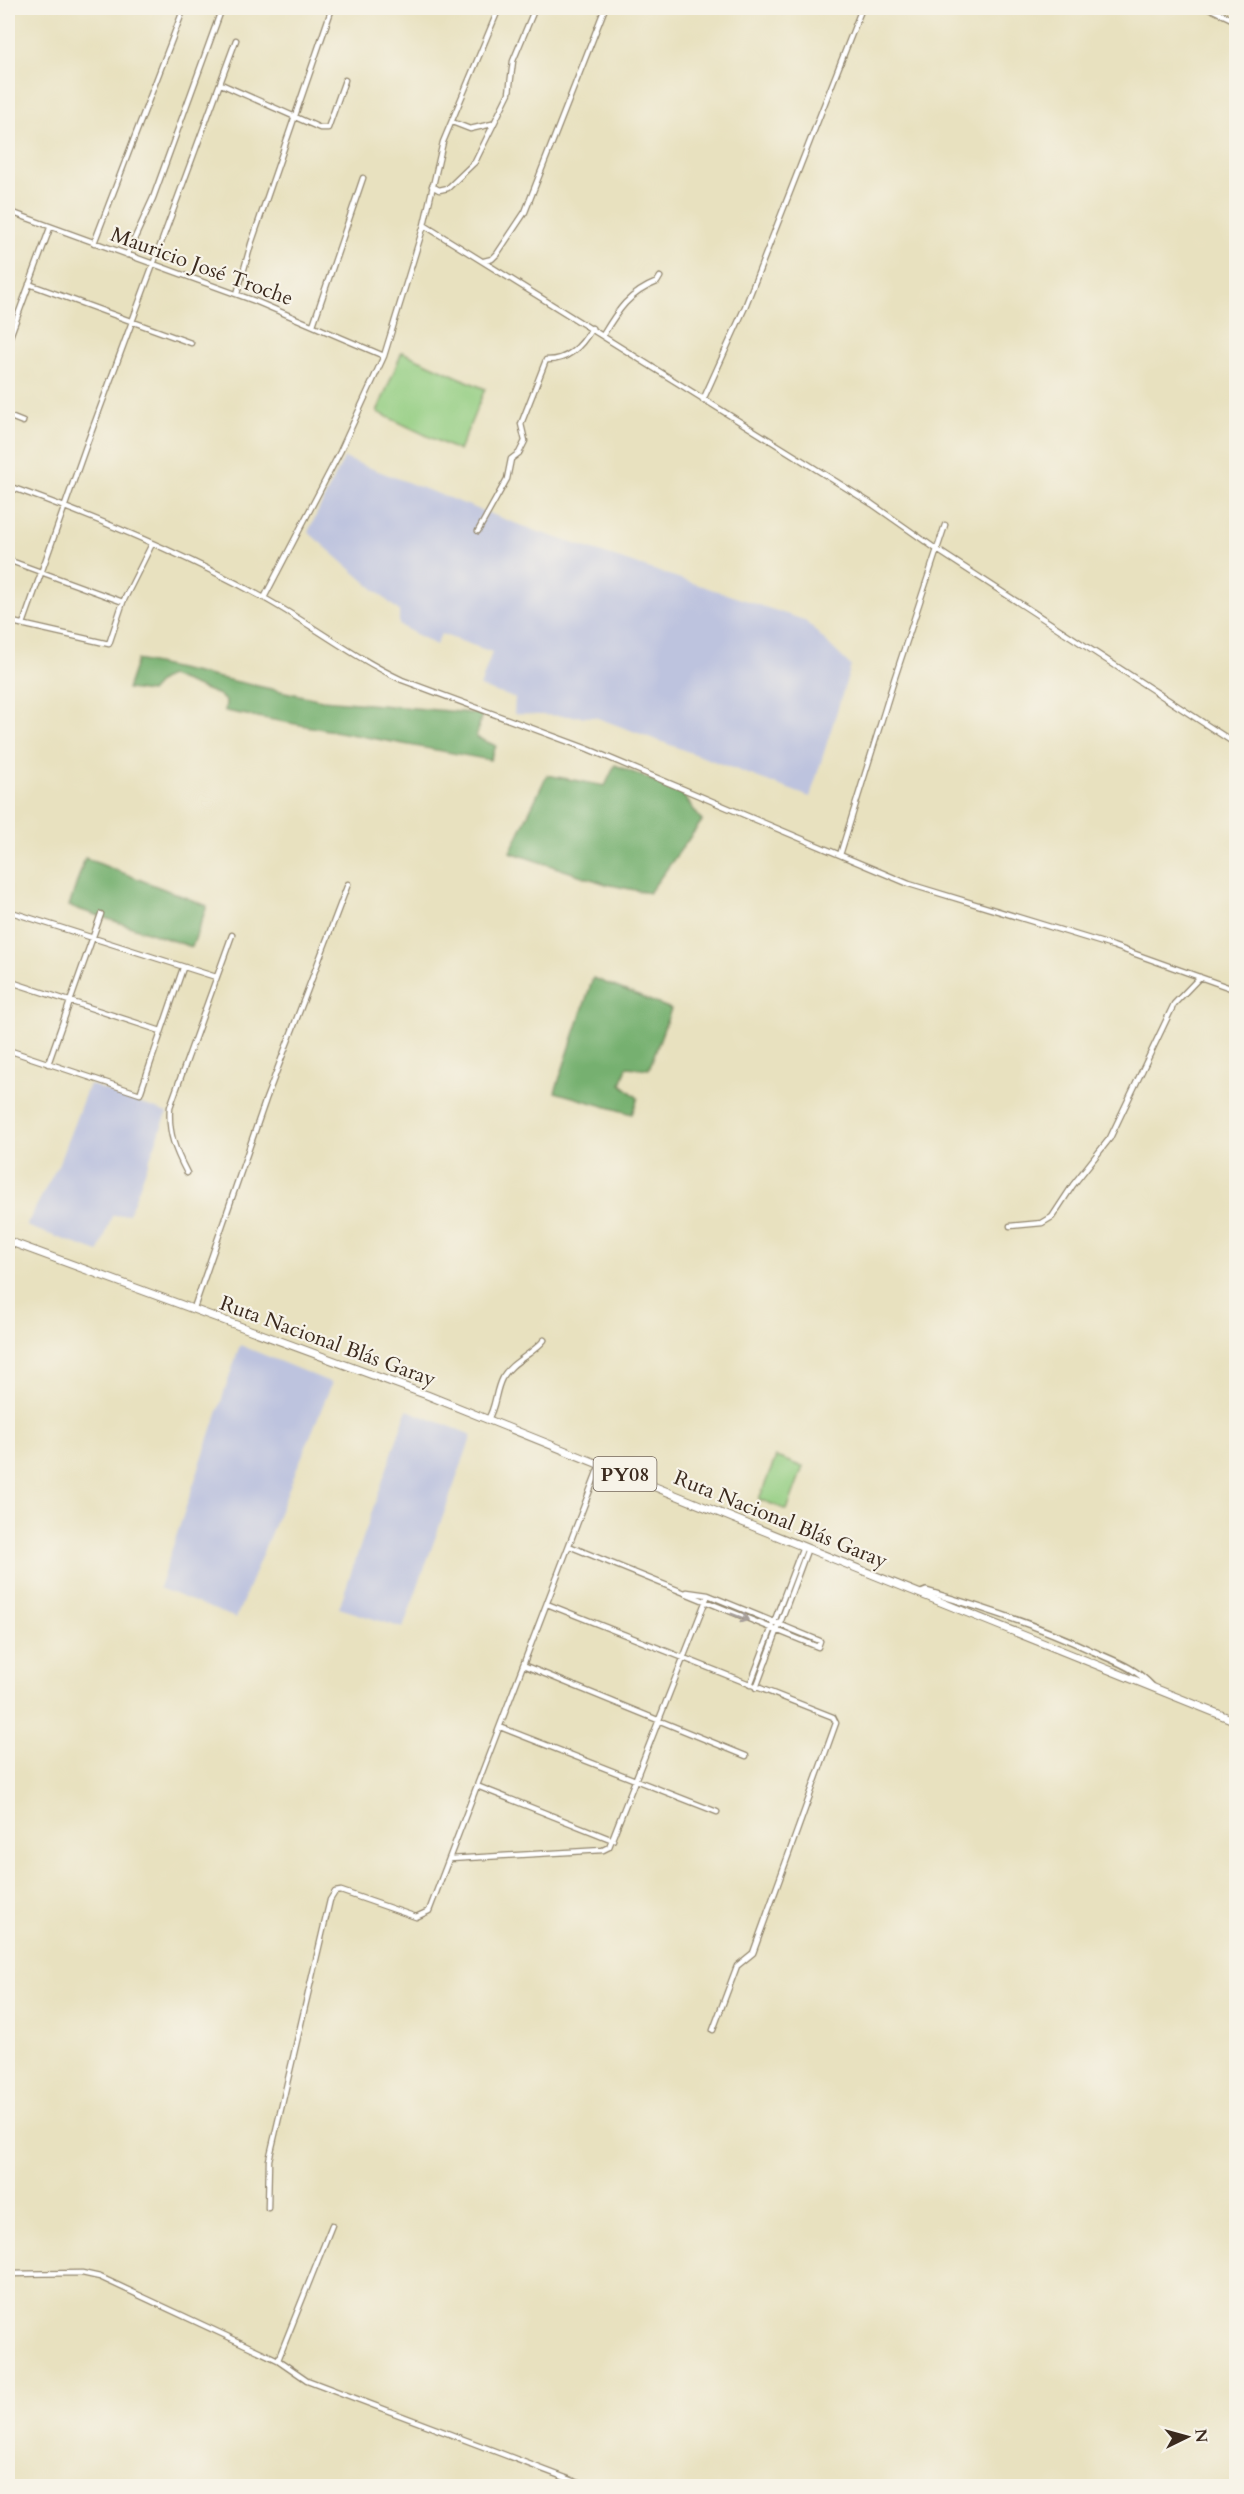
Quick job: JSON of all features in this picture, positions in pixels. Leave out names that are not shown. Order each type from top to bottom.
[{"type":"highway","name":"Ruta Nacional Blás Garay","points":[[8,1241],[194,1308],[488,1419],[1236,1721]]},
{"type":"street","points":[[94,243],[184,8]]},
{"type":"street","points":[[127,255],[153,198],[222,8]]},
{"type":"street","points":[[237,294],[332,8]]},
{"type":"street","points":[[264,598],[340,452],[384,356],[424,225],[442,142],[499,8]]},
{"type":"street","points":[[432,186],[439,190],[448,188],[476,162],[509,93],[513,61],[535,8]]},
{"type":"street","points":[[483,261],[492,259],[497,254],[525,212],[604,8]]},
{"type":"street","points":[[703,400],[745,307],[862,8]]},
{"type":"street","points":[[1209,8],[1236,21]]},
{"type":"street","points":[[23,624],[64,506],[236,40]]},
{"type":"street","points":[[221,84],[294,117],[328,129],[345,80]]},
{"type":"street","points":[[452,122],[470,129],[482,129],[494,124]]},
{"type":"street","points":[[313,325],[363,178]]},
{"type":"street","name":"Mauricio José Troche","points":[[8,211],[237,294],[384,356]]},
{"type":"street","points":[[424,225],[872,504],[936,549],[1236,744]]},
{"type":"street","points":[[8,342],[50,228]]},
{"type":"street","points":[[603,335],[622,305],[640,288],[657,282],[660,277]]},
{"type":"street","points":[[29,284],[191,343]]},
{"type":"street","points":[[478,531],[507,479],[511,459],[519,453],[525,441],[521,424],[546,360],[557,361],[566,357],[586,339],[592,328]]},
{"type":"street","points":[[8,416],[23,422]]},
{"type":"street","points":[[8,486],[64,506],[152,544],[264,598],[375,668],[402,680],[588,749],[909,884],[1113,946],[1236,990]]},
{"type":"street","points":[[840,855],[945,525]]},
{"type":"street","points":[[8,621],[109,644],[123,602],[152,544]]},
{"type":"street","points":[[8,560],[123,602]]},
{"type":"street","points":[[194,1308],[266,1099],[348,884]]},
{"type":"street","points":[[8,911],[216,977]]},
{"type":"street","points":[[48,1064],[101,914]]},
{"type":"street","points":[[187,1173],[173,1147],[168,1125],[170,1107],[232,935]]},
{"type":"street","points":[[8,1050],[140,1094],[183,968]]},
{"type":"street","points":[[1010,1226],[1042,1223],[1052,1217],[1073,1185],[1110,1138],[1174,1004],[1200,977]]},
{"type":"street","points":[[8,981],[161,1031]]},
{"type":"street","points":[[488,1419],[502,1378],[526,1353],[536,1350],[544,1340]]},
{"type":"street","points":[[268,2208],[269,2160],[330,1900],[335,1892],[341,1891],[416,1917],[424,1916],[429,1911],[600,1464]]},
{"type":"street","points":[[569,1546],[818,1647],[820,1641],[708,1595],[687,1592]]},
{"type":"street","points":[[750,1685],[777,1623],[805,1547]]},
{"type":"street","points":[[921,1593],[926,1591],[960,1599],[1070,1639],[1141,1674],[1152,1686]]},
{"type":"street","points":[[450,1859],[603,1850],[613,1840],[708,1595]]},
{"type":"street","points":[[547,1604],[683,1660],[833,1717],[836,1723],[753,1953],[737,1966],[713,2030]]},
{"type":"street","points":[[756,1688],[774,1630]]},
{"type":"street","points":[[524,1665],[746,1756]]},
{"type":"street","points":[[500,1727],[717,1812]]},
{"type":"street","points":[[477,1786],[613,1840]]},
{"type":"street","points":[[278,2360],[332,2225]]},
{"type":"street","points":[[8,2274],[82,2273],[100,2277],[278,2360],[308,2380],[587,2487]]},
{"type":"shaded area","points":[[344,458],[530,529],[804,620],[851,666],[810,797],[595,717],[514,714],[515,698],[480,687],[492,652],[441,634],[436,645],[399,625],[399,611],[308,532]]},
{"type":"shaded area","points":[[89,1084],[167,1113],[129,1214],[112,1216],[99,1252],[26,1226],[59,1163]]},
{"type":"shaded area","points":[[240,1345],[332,1383],[236,1618],[159,1588]]},
{"type":"shaded area","points":[[407,1410],[472,1435],[403,1628],[339,1608]]},
{"type":"green space","points":[[402,352],[485,389],[459,451],[377,412]]},
{"type":"green space","points":[[137,660],[322,700],[482,714],[476,737],[496,746],[490,760],[225,711],[226,702],[219,695],[170,676],[161,680],[150,692],[127,689]]},
{"type":"green space","points":[[615,765],[681,792],[702,821],[649,893],[606,884],[510,852],[547,775],[605,786]]},
{"type":"green space","points":[[85,858],[207,906],[192,947],[69,906]]},
{"type":"green space","points":[[593,978],[671,1009],[649,1069],[627,1067],[621,1084],[638,1098],[632,1114],[555,1092]]},
{"type":"green space","points":[[776,1457],[803,1467],[787,1510],[759,1499]]}]
